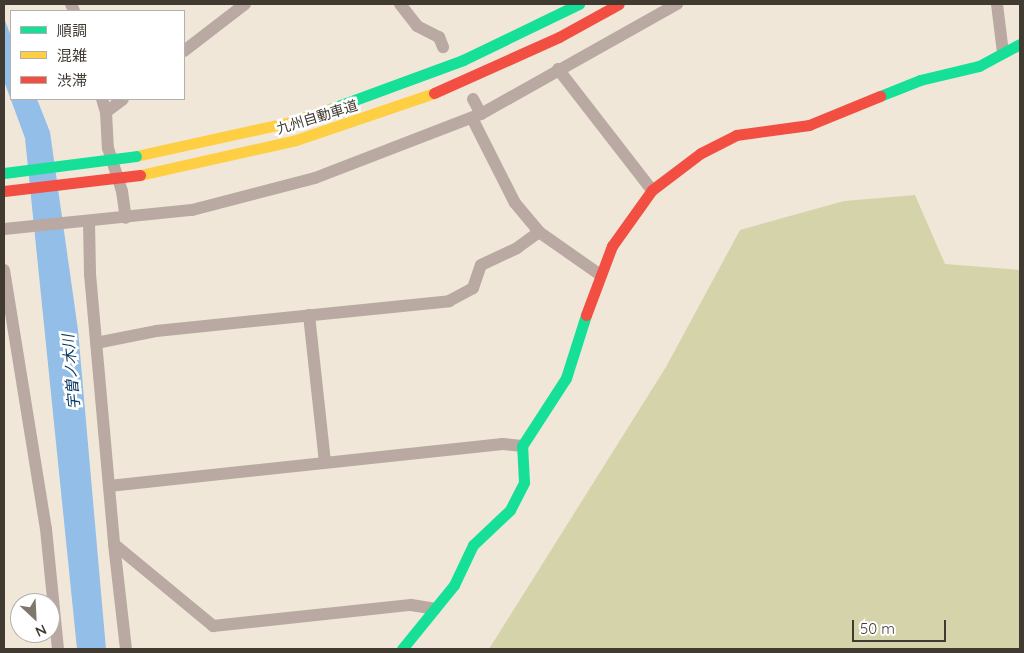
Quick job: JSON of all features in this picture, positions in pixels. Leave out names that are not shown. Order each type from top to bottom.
[{"type":"main road","name":"九州自動車道","points":[[4,173],[136,156],[290,122],[380,93],[464,60],[579,4]]},
{"type":"main road","name":"九州自動車道","points":[[4,192],[140,175],[212,161],[296,140],[386,111],[488,70],[559,37],[619,4]]},
{"type":"main road","points":[[402,649],[454,585],[461,565],[473,545],[510,510],[524,482],[522,446],[566,378],[599,274],[612,246],[652,190],[700,153],[736,135],[809,125],[920,80],[979,66],[1020,44]]},
{"type":"street","points":[[185,51],[245,4]]},
{"type":"street","points":[[400,4],[417,26],[439,37],[443,47]]},
{"type":"street","points":[[4,229],[192,210],[315,178],[477,116],[677,4]]},
{"type":"street","points":[[997,4],[1003,53]]},
{"type":"street","points":[[558,69],[652,190]]},
{"type":"street","points":[[473,99],[477,116],[515,203],[539,232],[599,274]]},
{"type":"street","points":[[102,100],[106,112],[108,148],[122,191],[126,218]]},
{"type":"street","points":[[106,112],[122,100]]},
{"type":"street","points":[[85,221],[114,544],[126,649]]},
{"type":"street","points":[[96,343],[156,331],[449,301],[473,288],[481,265],[518,248],[539,232]]},
{"type":"street","points":[[4,270],[8,309],[46,529],[58,649]]},
{"type":"street","points":[[309,315],[325,462]]},
{"type":"street","points":[[110,486],[502,444],[522,446]]},
{"type":"street","points":[[114,544],[213,626],[411,605],[435,610]]},
{"type":"shaded area","points":[[915,195],[945,264],[1020,270],[1020,649],[489,649],[666,367],[740,230],[844,201]]},
{"type":"water","points":[[4,18],[10,33],[10,97],[4,81]]},
{"type":"water","name":"宇曽ノ木川","points":[[11,100],[37,100],[50,132],[78,330],[106,649],[77,649],[25,138]]},
{"type":"traffic: fast","points":[[330,109],[463,60],[579,4]]},
{"type":"traffic: fast","points":[[880,96],[920,80],[979,66],[1020,44]]},
{"type":"traffic: fast","points":[[4,173],[136,156]]},
{"type":"traffic: fast","points":[[402,649],[454,585],[473,545],[510,510],[524,482],[522,446],[566,378],[586,315]]},
{"type":"traffic: slow","points":[[140,175],[296,140],[434,93]]},
{"type":"traffic: slow","points":[[136,156],[290,122],[330,109]]},
{"type":"traffic: jam","points":[[434,93],[559,37],[619,4]]},
{"type":"traffic: jam","points":[[586,315],[612,246],[652,190],[701,153],[736,135],[809,125],[880,96]]},
{"type":"traffic: jam","points":[[4,191],[140,175]]}]
